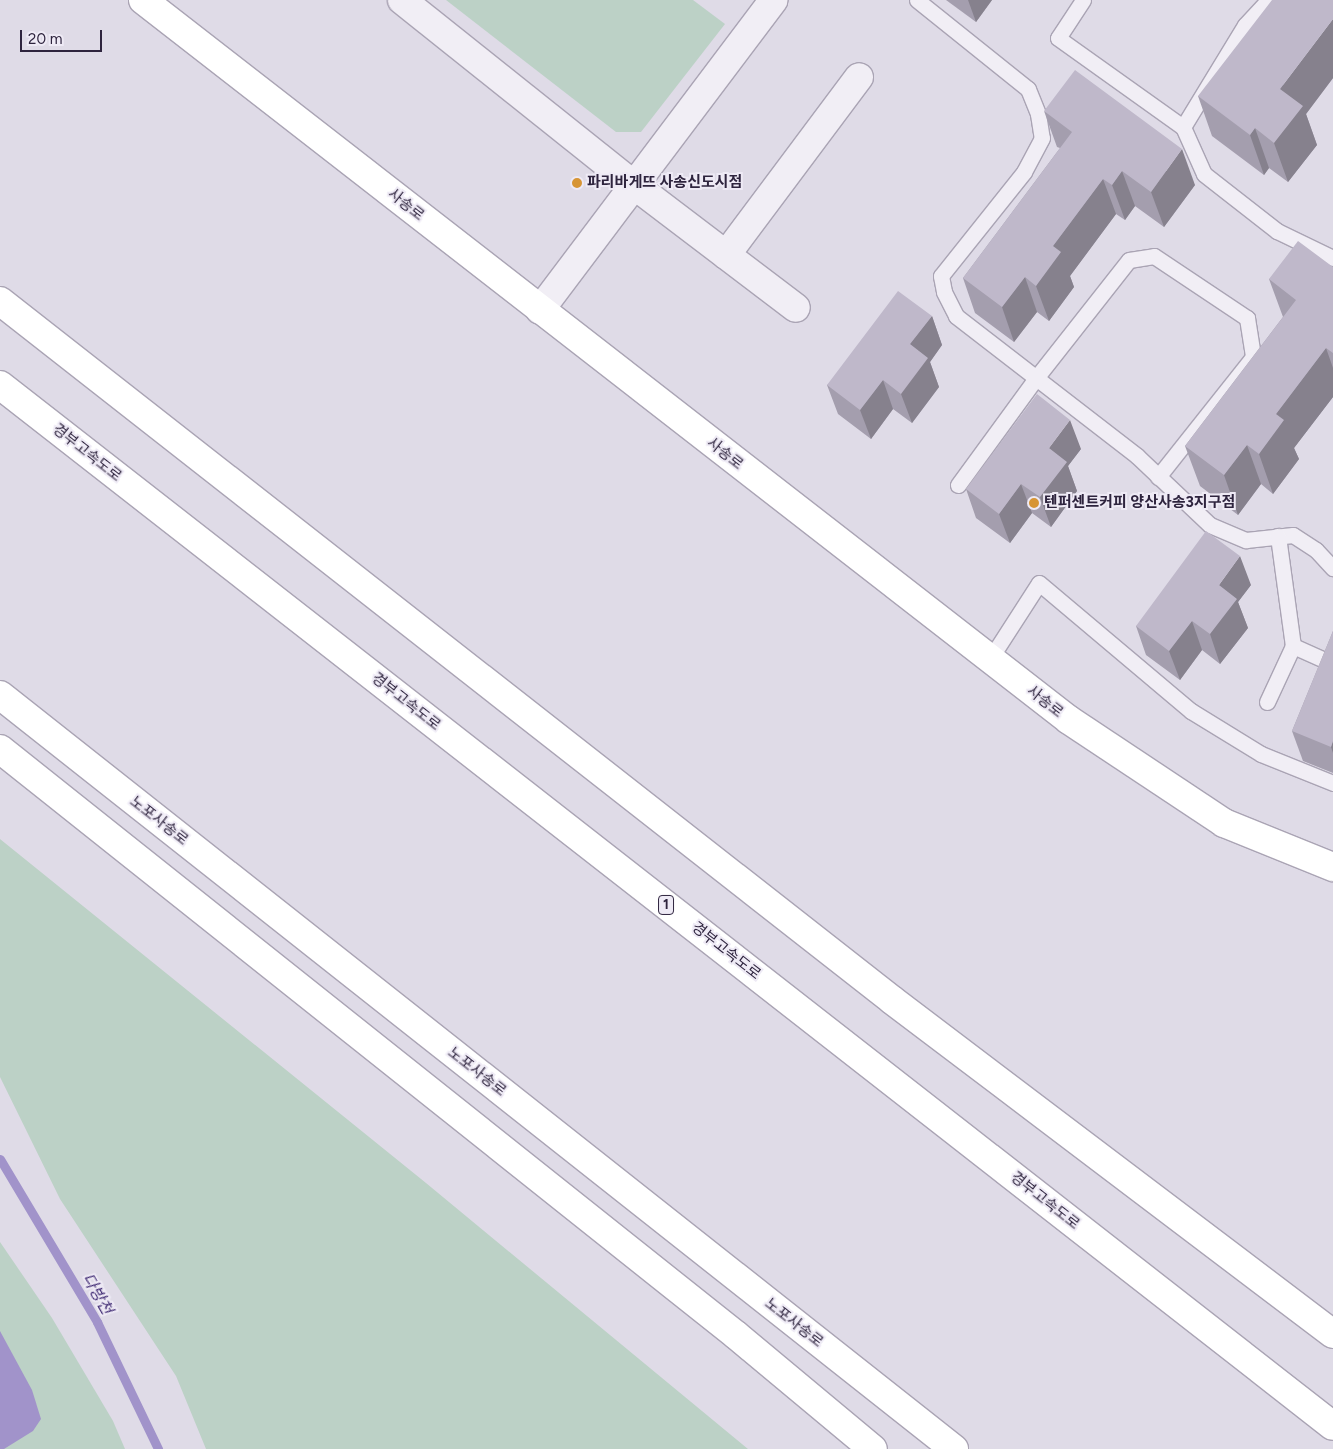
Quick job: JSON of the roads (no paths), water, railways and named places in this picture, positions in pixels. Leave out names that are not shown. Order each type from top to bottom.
[{"type":"main road","name":"사송로","points":[[143,0],[1069,720],[1224,823],[1333,866]]},
{"type":"main road","points":[[0,301],[892,1000],[1333,1334]]},
{"type":"main road","name":"경부고속도로","points":[[0,385],[1333,1426]]},
{"type":"main road","name":"노포사송로","points":[[0,695],[954,1449]]},
{"type":"main road","points":[[0,749],[736,1335],[873,1449]]},
{"type":"street","points":[[402,0],[634,185],[796,308]]},
{"type":"street","points":[[540,310],[774,0]]},
{"type":"street","points":[[726,255],[860,77]]},
{"type":"lane","points":[[916,0],[1028,89],[1038,114],[1042,138],[1024,172],[941,276],[944,292],[956,316],[1137,456],[1210,525],[1246,540],[1293,535],[1316,550],[1333,568]]},
{"type":"lane","points":[[1083,0],[1058,38],[1183,127],[1204,174],[1277,231],[1333,258]]},
{"type":"lane","points":[[1183,127],[1245,25],[1268,0]]},
{"type":"lane","points":[[958,485],[1036,378],[1129,260],[1154,256],[1246,318],[1253,357],[1158,477]]},
{"type":"lane","points":[[1267,702],[1293,646],[1278,536]]},
{"type":"lane","points":[[990,659],[1039,584],[1191,711],[1262,754],[1333,783]]},
{"type":"lane","points":[[1293,646],[1327,661]]},
{"type":"waterway","name":"다방천","points":[[0,1159],[97,1322],[158,1449]]},
{"type":"place","name":"파리바게뜨 사송신도시점","points":[[577,183]]},
{"type":"place","name":"텐퍼센트커피 양산사송3지구점","points":[[1034,503]]}]
